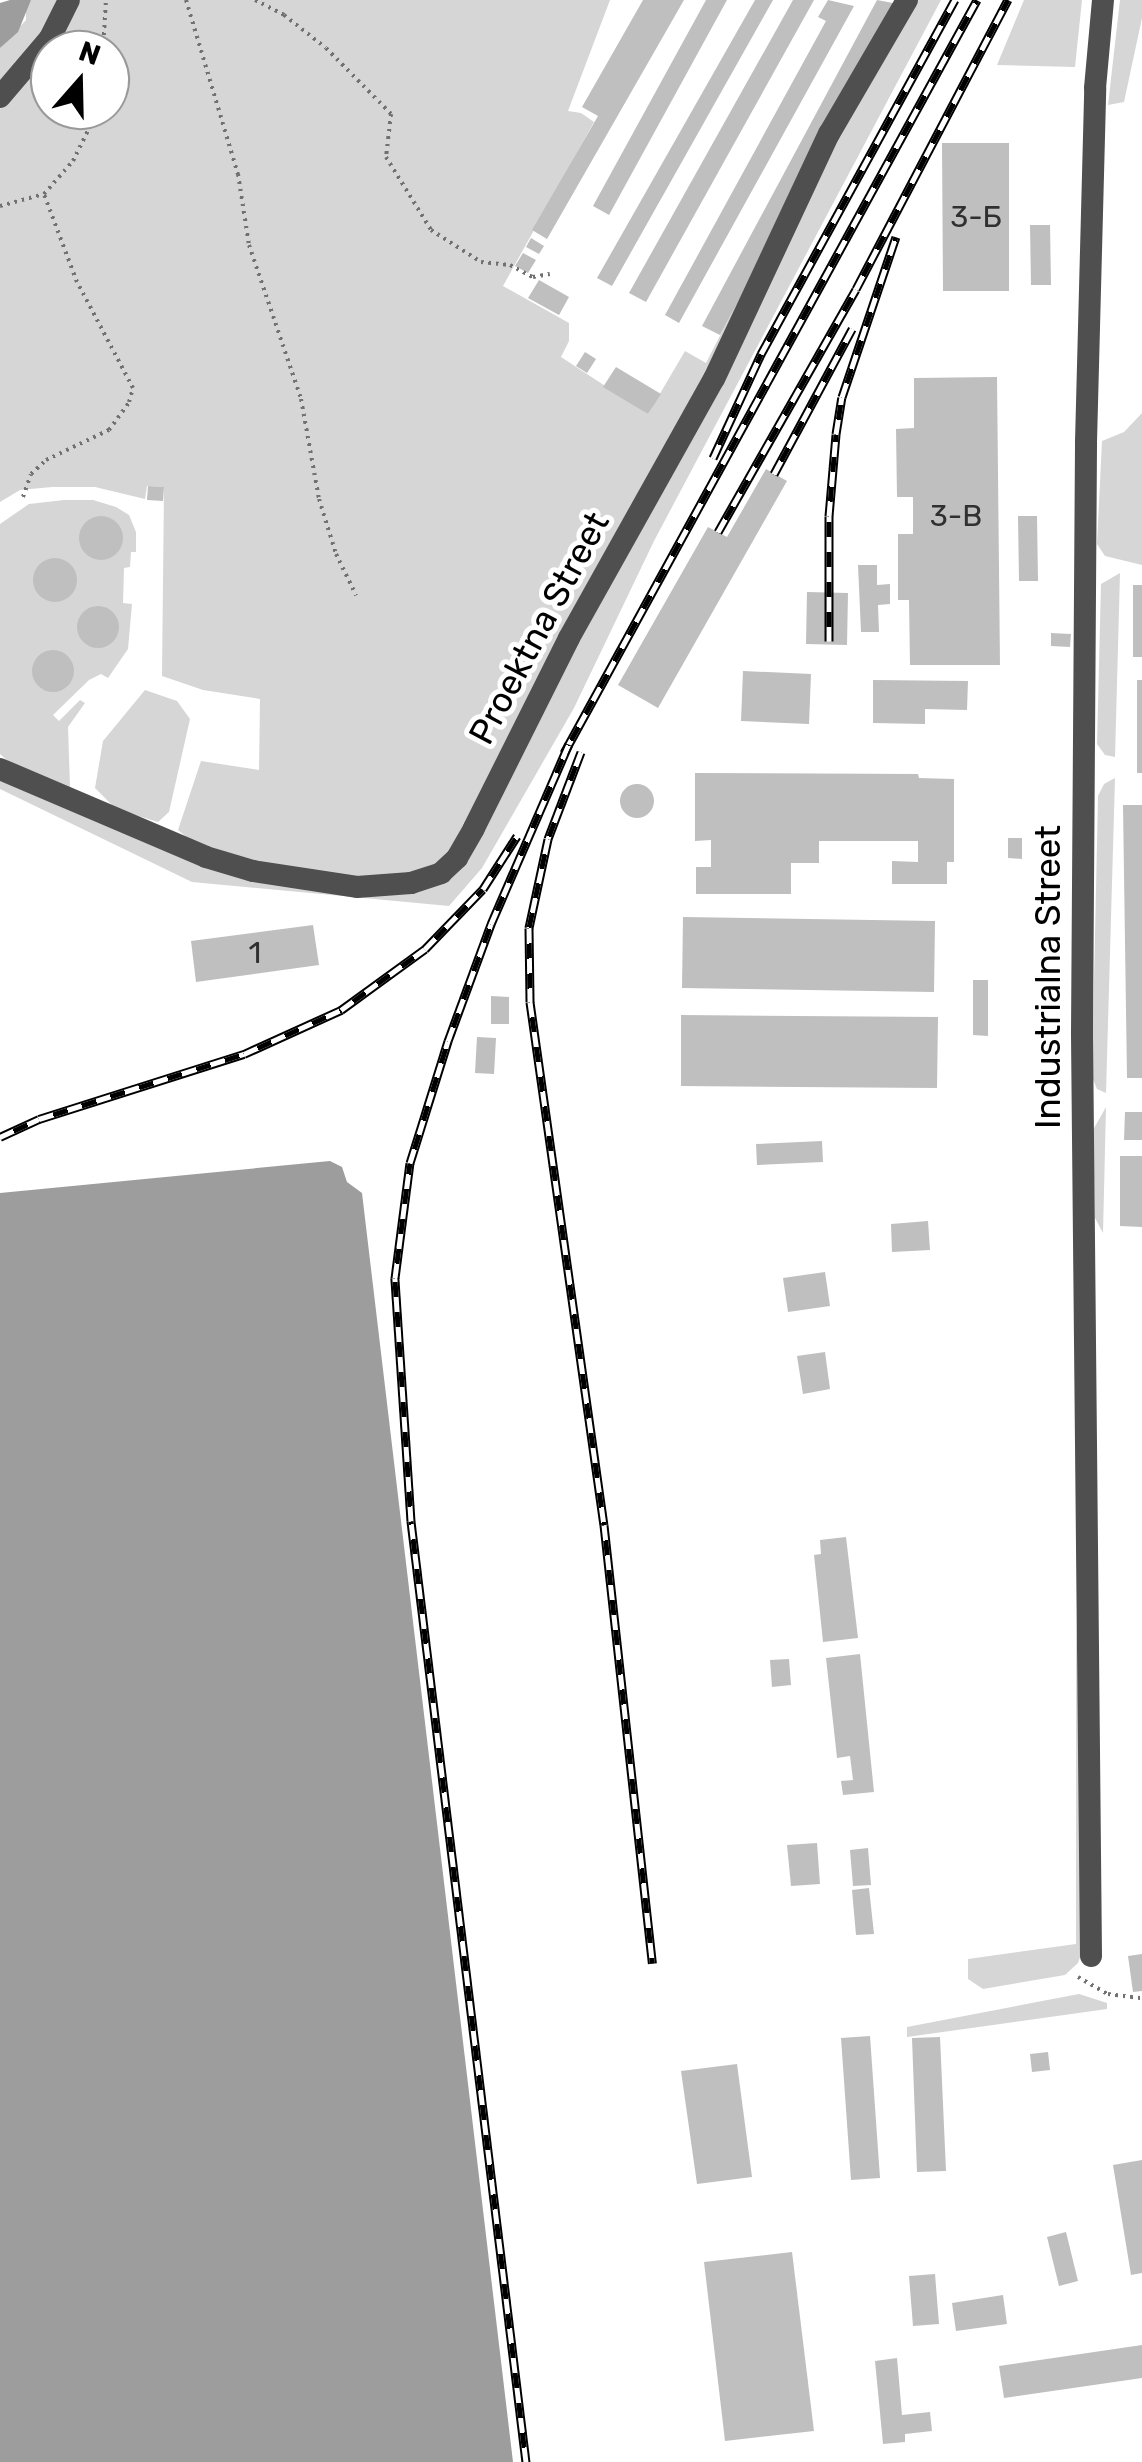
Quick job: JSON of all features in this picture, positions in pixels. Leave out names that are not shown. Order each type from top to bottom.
[{"type":"street","points":[[0,97],[50,38],[70,0]]},
{"type":"street","name":"Proektna Street","points":[[0,769],[192,851],[253,871],[357,887],[411,883],[440,873],[457,858],[474,828],[569,638],[714,380],[828,134],[907,0]]},
{"type":"street","name":"Industrialna Street","points":[[1092,1956],[1082,1032],[1086,442],[1095,88],[1103,0]]},
{"type":"path","points":[[104,30],[106,0]]},
{"type":"path","points":[[186,0],[238,174],[250,245],[301,399],[324,517],[356,595]]},
{"type":"path","points":[[255,0],[326,48],[391,114],[386,157],[431,230],[481,262],[510,265],[533,277],[550,274]]},
{"type":"path","points":[[0,206],[44,194],[73,160],[88,130]]},
{"type":"path","points":[[24,497],[31,474],[46,460],[109,430],[130,402],[133,388],[77,282],[44,194]]},
{"type":"path","points":[[1078,1977],[1108,1994],[1142,1998]]},
{"type":"shaded area","points":[[31,0],[60,0],[44,30],[30,30],[30,49],[0,86],[0,48],[26,20],[26,7]]},
{"type":"shaded area","points":[[31,0],[18,32],[0,48],[0,3]]},
{"type":"shaded area","points":[[78,0],[610,0],[568,111],[581,113],[594,122],[503,286],[569,323],[569,341],[561,357],[648,414],[685,351],[706,363],[793,193],[707,378],[469,826],[437,866],[410,876],[356,880],[256,862],[190,840],[178,830],[201,761],[259,770],[260,699],[203,690],[162,676],[164,487],[147,486],[145,499],[95,487],[52,487],[20,490],[0,502],[0,109],[30,74],[30,130],[130,130],[130,30],[61,30]]},
{"type":"shaded area","points":[[914,0],[941,0],[654,541],[574,708],[482,868],[449,906],[192,882],[0,789],[0,776],[250,877],[443,880],[832,139]]},
{"type":"shaded area","points":[[1024,0],[1082,0],[1075,67],[997,65]]},
{"type":"shaded area","points":[[1120,0],[1142,0],[1142,18],[1124,102],[1108,105]]},
{"type":"shaded area","points":[[1142,413],[1142,565],[1105,556],[1097,544],[1102,441],[1124,432]]},
{"type":"shaded area","points":[[93,500],[116,507],[129,515],[136,532],[136,552],[131,552],[130,567],[124,568],[123,603],[132,604],[128,649],[108,678],[101,674],[89,680],[53,715],[59,721],[80,700],[85,703],[68,727],[70,787],[10,763],[0,754],[0,524],[29,504]]},
{"type":"shaded area","points":[[1120,573],[1115,757],[1105,755],[1097,744],[1101,584]]},
{"type":"shaded area","points":[[145,690],[177,701],[190,719],[169,812],[158,822],[116,809],[95,788],[103,741]]},
{"type":"shaded area","points":[[1115,778],[1106,1093],[1097,1089],[1092,1077],[1098,796],[1104,784]]},
{"type":"shaded area","points":[[1106,1107],[1103,1233],[1095,1218],[1093,1130]]},
{"type":"shaded area","points":[[330,1161],[342,1167],[347,1182],[362,1193],[513,2462],[0,2462],[0,1193]]},
{"type":"shaded area","points":[[1076,1611],[1084,1945],[1078,1963],[1065,1975],[983,1989],[968,1979],[968,1959],[1076,1944]]},
{"type":"shaded area","points":[[1079,1994],[1107,2003],[1107,2009],[907,2037],[907,2027]]},
{"type":"building","points":[[643,0],[684,0],[547,239],[532,230],[598,116],[582,107]]},
{"type":"building","points":[[706,0],[727,0],[609,215],[593,206]]},
{"type":"building","points":[[755,0],[773,0],[612,286],[597,278]]},
{"type":"building","points":[[793,0],[814,0],[646,302],[629,293]]},
{"type":"building","points":[[828,0],[854,6],[679,323],[665,315],[826,21],[818,17]]},
{"type":"building","points":[[877,0],[898,4],[720,335],[702,326]]},
{"type":"building","points":[[942,143],[1009,143],[1009,291],[943,291]]},
{"type":"building","points":[[1030,225],[1050,225],[1051,285],[1031,285]]},
{"type":"building","points":[[531,238],[544,246],[539,254],[526,247]]},
{"type":"building","points":[[523,253],[536,260],[528,273],[515,266]]},
{"type":"building","points":[[539,280],[569,297],[559,315],[528,298]]},
{"type":"building","points":[[585,352],[596,359],[587,373],[576,366]]},
{"type":"building","points":[[616,367],[661,394],[648,414],[603,387]]},
{"type":"building","points":[[997,377],[1000,665],[910,665],[909,600],[898,600],[898,534],[913,534],[913,497],[897,497],[896,429],[914,428],[914,378]]},
{"type":"building","points":[[766,469],[787,481],[658,708],[618,685],[708,527],[727,537]]},
{"type":"building","points":[[148,486],[164,487],[163,501],[147,500]]},
{"type":"building","points":[[101,516],[116,523],[123,538],[116,553],[101,560],[86,553],[79,538],[86,523]]},
{"type":"building","points":[[1018,516],[1037,516],[1038,581],[1019,581]]},
{"type":"building","points":[[55,558],[71,564],[77,580],[71,596],[55,602],[39,596],[33,580],[39,564]]},
{"type":"building","points":[[858,565],[877,565],[877,585],[890,584],[890,604],[878,605],[879,632],[861,632]]},
{"type":"building","points":[[1133,585],[1142,585],[1142,657],[1133,657]]},
{"type":"building","points":[[807,592],[848,593],[847,645],[806,644]]},
{"type":"building","points":[[98,606],[113,612],[119,627],[113,642],[98,648],[83,642],[77,627],[83,612]]},
{"type":"building","points":[[1051,633],[1071,634],[1070,647],[1051,646]]},
{"type":"building","points":[[53,650],[68,656],[74,671],[68,686],[53,692],[38,686],[32,671],[38,656]]},
{"type":"building","points":[[743,671],[811,674],[809,724],[741,721]]},
{"type":"building","points":[[873,680],[968,681],[967,710],[925,709],[925,724],[873,723]]},
{"type":"building","points":[[1137,680],[1142,680],[1142,773],[1137,773]]},
{"type":"building","points":[[695,773],[918,774],[919,778],[954,779],[954,862],[947,862],[947,884],[892,884],[892,861],[918,862],[918,841],[819,841],[819,863],[791,863],[791,894],[696,894],[696,867],[711,867],[711,840],[695,841]]},
{"type":"building","points":[[637,784],[649,789],[654,801],[649,813],[637,818],[625,813],[620,801],[625,789]]},
{"type":"building","points":[[1123,805],[1142,805],[1142,1078],[1127,1078]]},
{"type":"building","points":[[1008,838],[1022,838],[1022,859],[1008,858]]},
{"type":"building","points":[[683,917],[935,921],[934,992],[682,988]]},
{"type":"building","points":[[313,925],[319,965],[196,982],[191,941]]},
{"type":"building","points":[[973,980],[988,980],[988,1036],[973,1035]]},
{"type":"building","points":[[491,996],[509,997],[509,1024],[491,1024]]},
{"type":"building","points":[[681,1015],[938,1017],[937,1088],[681,1086]]},
{"type":"building","points":[[477,1037],[496,1038],[494,1074],[475,1073]]},
{"type":"building","points":[[1125,1112],[1142,1112],[1142,1140],[1124,1140]]},
{"type":"building","points":[[822,1141],[823,1162],[757,1165],[756,1144]]},
{"type":"building","points":[[1120,1156],[1142,1156],[1142,1227],[1120,1226]]},
{"type":"building","points":[[928,1221],[930,1250],[892,1252],[891,1224]]},
{"type":"building","points":[[825,1272],[830,1306],[788,1312],[783,1278]]},
{"type":"building","points":[[825,1352],[830,1389],[803,1394],[797,1356]]},
{"type":"building","points":[[846,1537],[858,1638],[823,1642],[814,1555],[821,1554],[820,1540]]},
{"type":"building","points":[[860,1654],[874,1792],[843,1795],[841,1781],[853,1780],[850,1756],[837,1758],[826,1658]]},
{"type":"building","points":[[789,1659],[791,1685],[772,1687],[770,1660]]},
{"type":"building","points":[[817,1843],[820,1884],[791,1886],[787,1845]]},
{"type":"building","points":[[868,1848],[871,1885],[853,1886],[850,1850]]},
{"type":"building","points":[[869,1888],[874,1934],[856,1935],[852,1890]]},
{"type":"building","points":[[1142,1954],[1142,1991],[1133,1992],[1128,1956]]},
{"type":"building","points":[[870,2036],[880,2178],[851,2180],[841,2038]]},
{"type":"building","points":[[940,2037],[946,2171],[917,2172],[912,2038]]},
{"type":"building","points":[[1048,2052],[1050,2070],[1032,2072],[1030,2054]]},
{"type":"building","points":[[737,2064],[752,2177],[697,2184],[681,2071]]},
{"type":"building","points":[[1142,2160],[1142,2273],[1131,2275],[1113,2165]]},
{"type":"building","points":[[1066,2232],[1078,2281],[1059,2286],[1047,2237]]},
{"type":"building","points":[[792,2252],[814,2431],[725,2441],[704,2262]]},
{"type":"building","points":[[935,2274],[939,2324],[913,2326],[909,2276]]},
{"type":"building","points":[[1003,2295],[1007,2324],[956,2331],[952,2303]]},
{"type":"building","points":[[1142,2345],[1142,2378],[1004,2398],[999,2366]]},
{"type":"building","points":[[897,2358],[902,2415],[930,2412],[932,2431],[905,2434],[905,2442],[883,2444],[875,2361]]},
{"type":"railway","points":[[713,458],[761,354],[955,0]]},
{"type":"railway","points":[[564,753],[977,0]]},
{"type":"railway","points":[[718,532],[856,289],[1008,0]]},
{"type":"railway","points":[[829,641],[829,516],[842,397],[896,237]]},
{"type":"railway","points":[[774,474],[852,329]]},
{"type":"railway","points":[[526,2462],[411,1521],[395,1278],[410,1163],[448,1041],[491,924],[569,744]]},
{"type":"railway","points":[[581,752],[548,839],[529,928],[530,1002],[604,1525],[652,1963]]},
{"type":"railway","points":[[0,1137],[39,1119],[244,1054],[341,1010],[425,949],[483,889],[517,836]]}]
